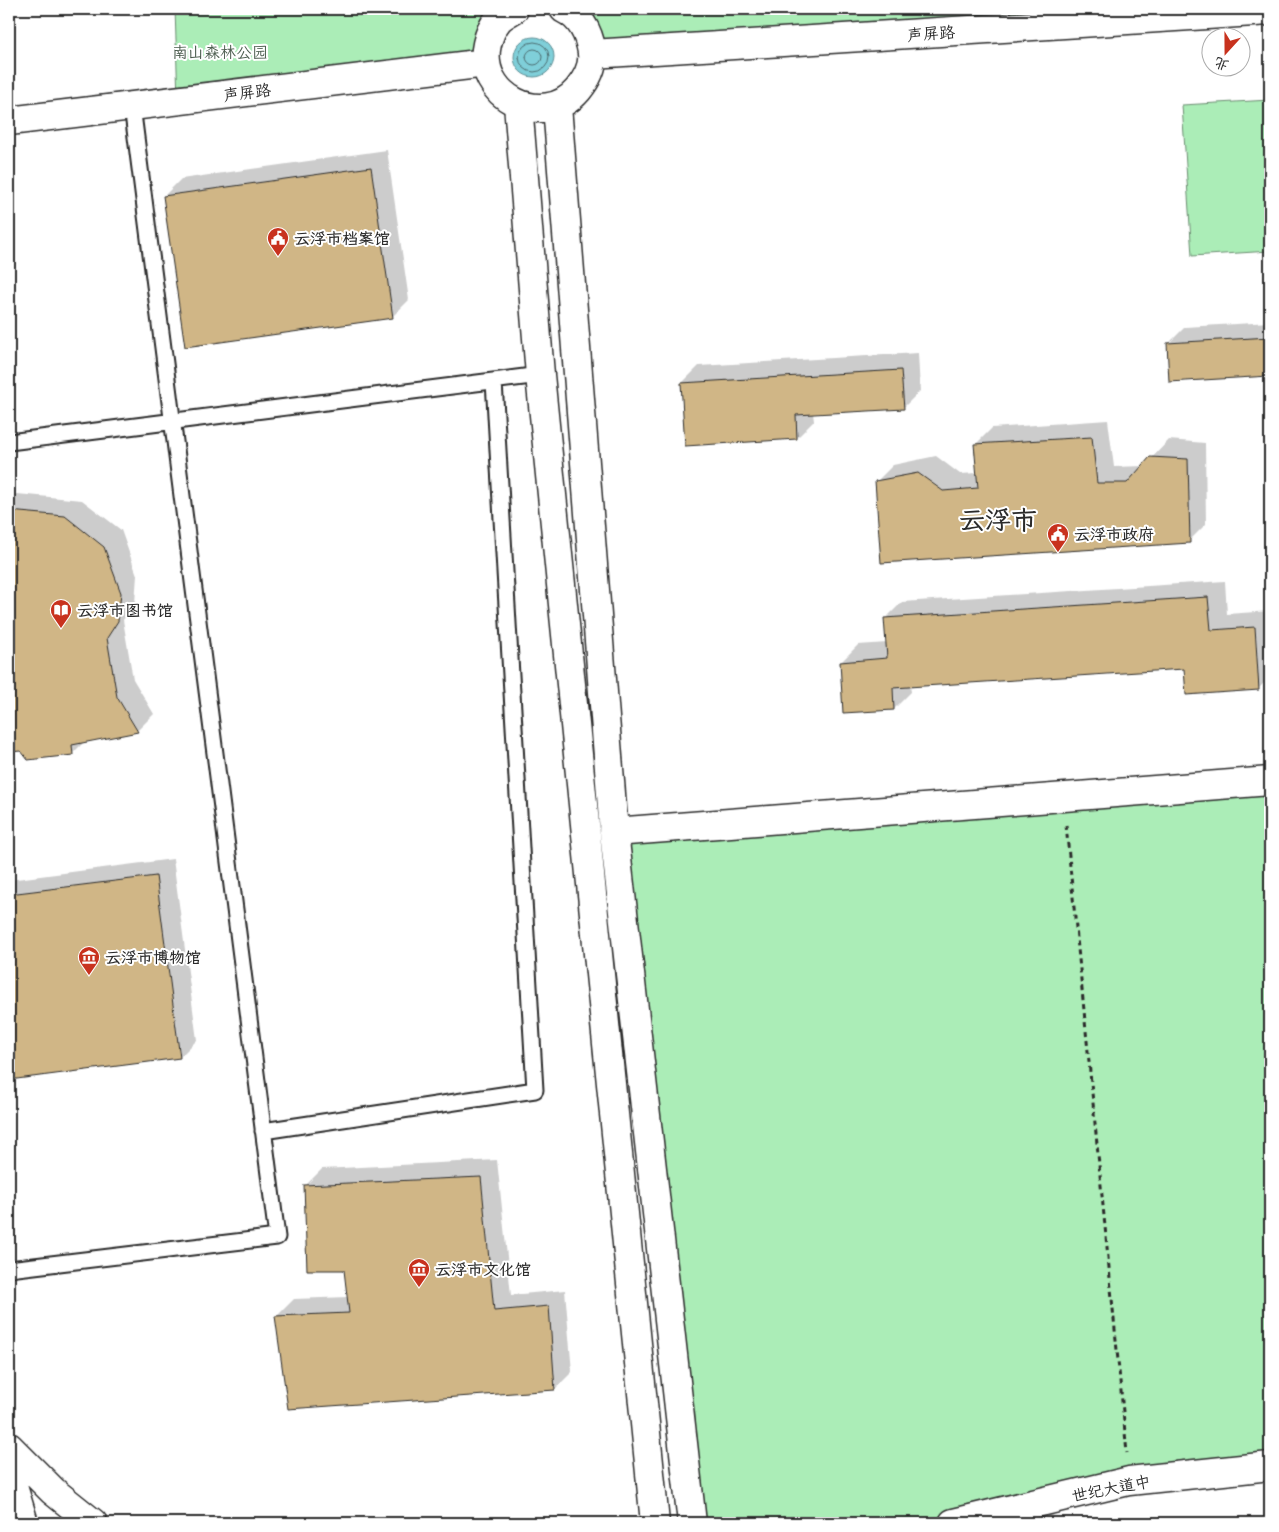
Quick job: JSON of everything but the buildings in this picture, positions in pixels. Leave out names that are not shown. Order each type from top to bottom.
[{"type":"street","points":[[514,9],[499,19],[489,35],[485,53],[486,63],[492,80],[503,95],[518,104],[536,108],[557,106],[573,96],[585,82],[592,64],[589,36],[581,23],[564,9]]},
{"type":"street","name":"声屏路","points":[[592,54],[1270,11]]},
{"type":"street","name":"声屏路","points":[[9,121],[486,63]]},
{"type":"street","points":[[518,104],[540,375],[655,1523]]},
{"type":"street","points":[[557,106],[614,832],[692,1523]]},
{"type":"street","points":[[614,832],[1270,780]]},
{"type":"street","points":[[9,1447],[53,1491],[92,1523]]},
{"type":"street","name":"世纪大道中","points":[[953,1523],[1129,1481],[1270,1466]]},
{"type":"street","points":[[9,1473],[24,1523]]},
{"type":"lane","points":[[9,1269],[277,1237],[132,106]]},
{"type":"lane","points":[[9,442],[540,375]]},
{"type":"lane","points":[[263,1131],[535,1090],[494,381]]},
{"type":"path","points":[[1063,797],[1129,1481]]},
{"type":"green space","name":"南山森林公园","points":[[175,9],[514,9],[485,53],[178,100]]},
{"type":"green space","points":[[564,9],[1270,9],[592,54]]},
{"type":"green space","points":[[1270,100],[1270,251],[1192,256],[1182,105]]},
{"type":"green space","points":[[1270,781],[1270,1466],[953,1523],[692,1523],[614,832]]},
{"type":"water","points":[[534,37],[548,43],[554,57],[548,71],[534,77],[520,71],[514,57],[520,43]]},
{"type":"place","name":"云浮市档案馆","points":[[278,257]]},
{"type":"place","name":"云浮市政府","points":[[1058,553]]},
{"type":"place","name":"云浮市图书馆","points":[[61,629]]},
{"type":"place","name":"云浮市博物馆","points":[[89,976]]},
{"type":"place","name":"云浮市文化馆","points":[[419,1288]]},
{"type":"district","name":"云浮市","points":[[998,520]]}]
